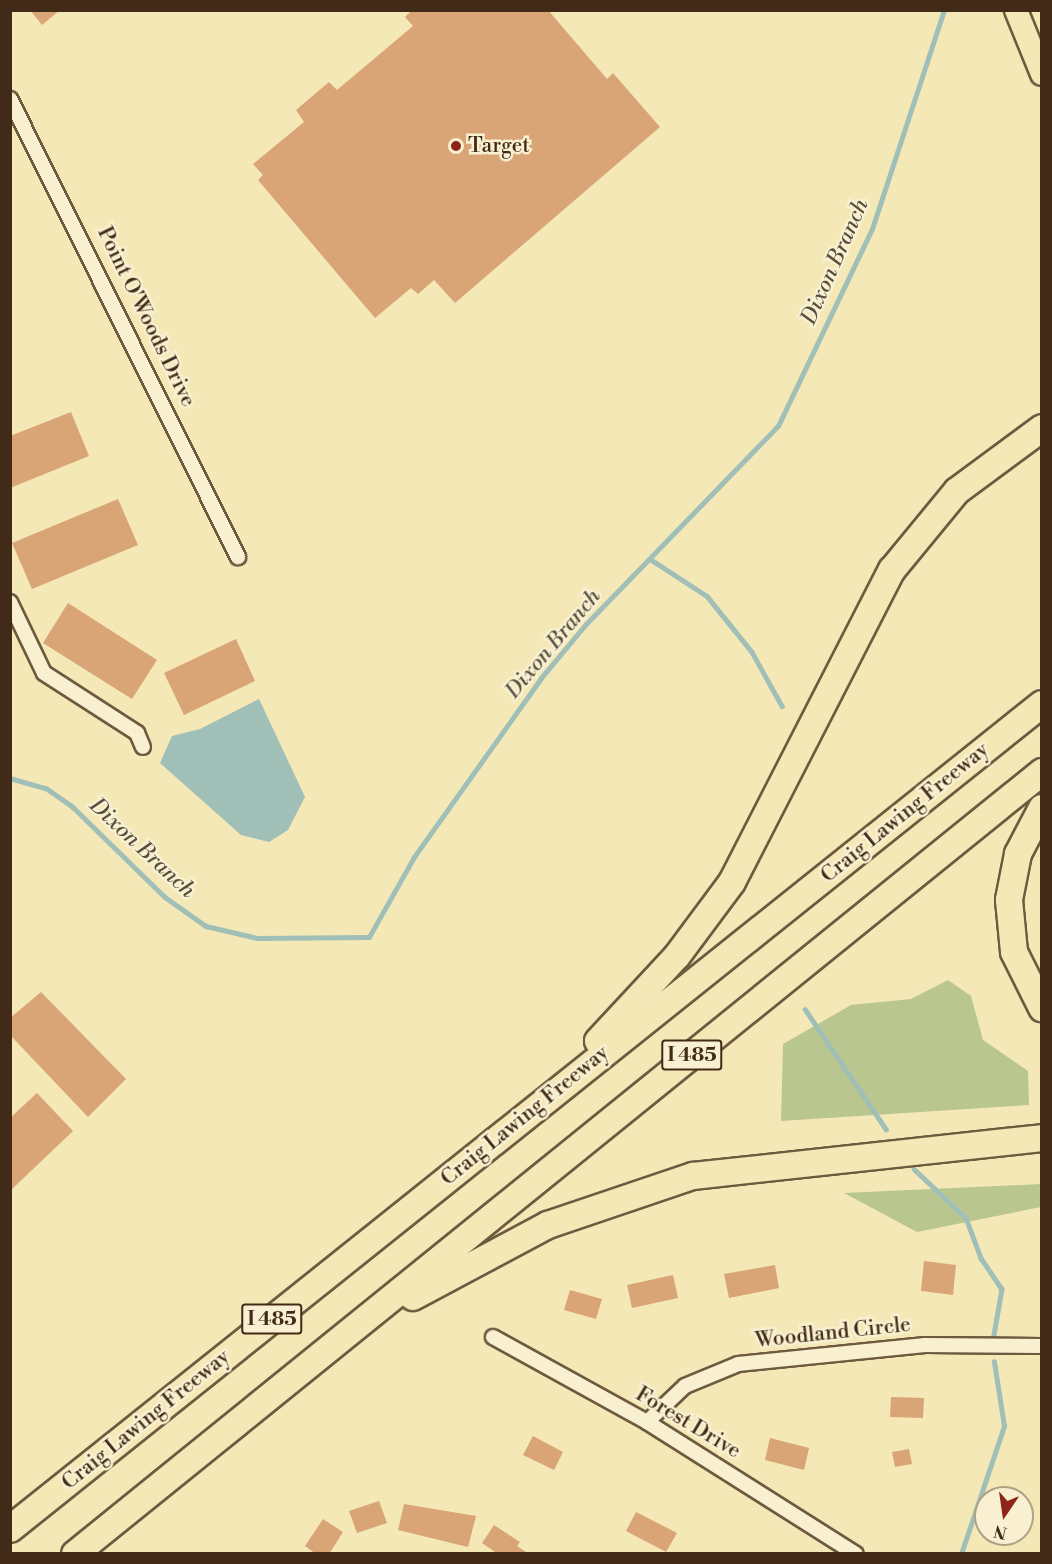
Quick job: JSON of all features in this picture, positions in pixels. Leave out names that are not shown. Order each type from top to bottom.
[{"type":"highway","points":[[534,1108],[677,956],[732,882],[892,570],[957,491],[1041,428]]},
{"type":"highway","name":"Craig Lawing Freeway","points":[[10,1529],[1041,704]]},
{"type":"highway","name":"I 485","points":[[75,1554],[1041,772]]},
{"type":"highway","points":[[1041,808],[1018,854],[1009,908],[1014,952],[1041,1008]]},
{"type":"highway","points":[[343,1338],[518,1239],[641,1191],[754,1166],[1041,1138]]},
{"type":"main road","points":[[1016,10],[1041,74]]},
{"type":"street","name":"Point O'Woods Drive","points":[[10,99],[83,235],[238,556]]},
{"type":"street","points":[[10,602],[44,673],[137,733],[143,747]]},
{"type":"street","name":"Forest Drive","points":[[493,1336],[647,1422],[856,1554]]},
{"type":"street","name":"Woodland Circle","points":[[647,1422],[685,1386],[738,1364],[925,1345],[1041,1346]]},
{"type":"green space","points":[[948,980],[971,996],[983,1040],[1028,1071],[1029,1105],[781,1121],[783,1044],[851,1005],[911,999]]},
{"type":"green space","points":[[1041,1184],[1041,1207],[917,1232],[844,1193]]},
{"type":"water","points":[[259,699],[305,797],[288,830],[269,842],[241,835],[160,763],[172,736],[200,729]]},
{"type":"building","points":[[30,10],[60,10],[42,25]]},
{"type":"building","name":"Target","points":[[412,10],[548,10],[607,79],[613,73],[660,127],[455,303],[434,280],[418,294],[411,288],[375,318],[258,180],[263,175],[253,164],[304,122],[296,110],[329,82],[337,90],[413,26],[405,17]]},
{"type":"building","points":[[71,412],[89,456],[10,488],[10,436]]},
{"type":"building","points":[[118,499],[138,545],[32,589],[12,543]]},
{"type":"building","points":[[68,603],[157,660],[132,699],[43,643]]},
{"type":"building","points":[[236,639],[255,681],[184,715],[164,673]]},
{"type":"building","points":[[41,992],[126,1079],[88,1117],[10,1035],[10,1018]]},
{"type":"building","points":[[37,1093],[73,1131],[10,1191],[10,1118]]},
{"type":"building","points":[[924,1261],[956,1265],[953,1295],[921,1291]]},
{"type":"building","points":[[775,1265],[779,1288],[729,1298],[724,1274]]},
{"type":"building","points":[[673,1275],[678,1298],[632,1308],[627,1285]]},
{"type":"building","points":[[570,1290],[602,1299],[596,1319],[564,1310]]},
{"type":"building","points":[[891,1397],[924,1398],[923,1418],[890,1417]]},
{"type":"building","points":[[533,1436],[563,1452],[554,1470],[523,1455]]},
{"type":"building","points":[[770,1438],[809,1448],[804,1470],[765,1460]]},
{"type":"building","points":[[909,1449],[912,1464],[895,1467],[892,1452]]},
{"type":"building","points":[[379,1501],[387,1523],[357,1533],[349,1511]]},
{"type":"building","points":[[404,1504],[476,1516],[468,1547],[398,1530]]},
{"type":"building","points":[[636,1512],[677,1533],[666,1552],[626,1531]]},
{"type":"building","points":[[323,1519],[343,1532],[329,1554],[316,1554],[305,1546]]},
{"type":"building","points":[[494,1525],[520,1542],[517,1546],[529,1554],[498,1554],[482,1543]]},
{"type":"waterway","name":"Dixon Branch","points":[[10,778],[46,788],[73,807],[165,897],[206,926],[257,938],[369,937],[414,857],[541,678],[586,624],[778,426],[872,229],[944,10]]},
{"type":"waterway","points":[[650,559],[707,596],[752,652],[782,706]]},
{"type":"waterway","points":[[805,1009],[886,1129]]},
{"type":"waterway","points":[[914,1169],[966,1218],[981,1258],[1002,1289],[994,1335]]},
{"type":"waterway","points":[[961,1554],[1004,1426],[994,1362]]},
{"type":"place","name":"Target","points":[[456,146]]}]
